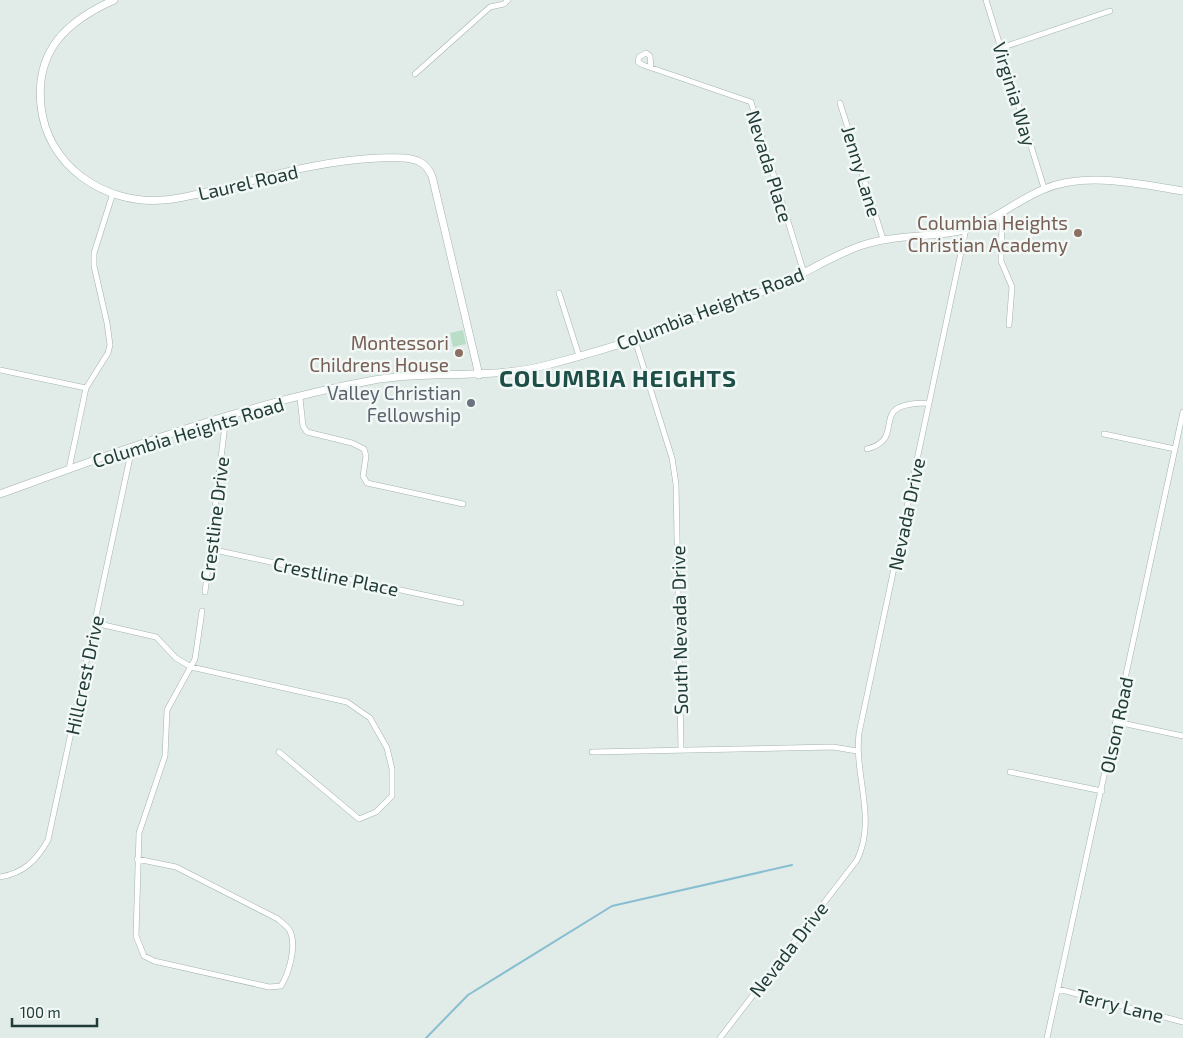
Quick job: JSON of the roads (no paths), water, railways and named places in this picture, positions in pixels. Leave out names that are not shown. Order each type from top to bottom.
[{"type":"street","points":[[415,74],[490,7],[504,4],[508,0]]},
{"type":"street","name":"Virginia Way","points":[[986,0],[1044,188]]},
{"type":"street","name":"Laurel Road","points":[[112,1],[89,12],[72,23],[62,33],[52,49],[42,74],[40,98],[42,116],[60,158],[82,179],[114,193],[162,201],[334,162],[388,158],[411,159],[422,163],[432,176],[479,375]]},
{"type":"street","points":[[1001,48],[1110,11]]},
{"type":"street","name":"Nevada Place","points":[[651,68],[751,102],[804,273]]},
{"type":"street","name":"Jenny Lane","points":[[840,103],[883,239]]},
{"type":"street","name":"Columbia Heights Road","points":[[0,494],[226,416],[300,398],[395,377],[516,372],[635,340],[730,304],[804,273],[860,246],[883,239],[966,229],[998,214],[1044,188],[1072,182],[1094,181],[1134,183],[1183,190]]},
{"type":"street","points":[[69,469],[86,388],[108,353],[110,345],[94,266],[94,253],[114,193]]},
{"type":"street","points":[[998,214],[1003,232],[1001,261],[1012,287],[1009,325]]},
{"type":"street","name":"Nevada Drive","points":[[720,1038],[857,860],[866,833],[857,751],[966,229]]},
{"type":"street","points":[[559,293],[579,356]]},
{"type":"street","name":"South Nevada Drive","points":[[635,340],[672,458],[676,484],[681,749]]},
{"type":"street","points":[[0,370],[86,388]]},
{"type":"street","points":[[300,398],[303,426],[307,432],[352,443],[364,449],[366,456],[363,476],[367,483],[463,504]]},
{"type":"street","points":[[868,449],[879,446],[885,439],[892,411],[900,406],[929,403]]},
{"type":"street","name":"Olson Road","points":[[1047,1038],[1183,412]]},
{"type":"street","name":"Crestline Drive","points":[[205,592],[226,416]]},
{"type":"street","points":[[1104,434],[1175,449]]},
{"type":"street","name":"Hillcrest Drive","points":[[0,877],[28,868],[40,855],[48,840],[132,448]]},
{"type":"street","name":"Crestline Place","points":[[210,549],[461,603]]},
{"type":"street","points":[[137,858],[176,867],[278,919],[290,931],[293,942],[285,980],[281,986],[275,988],[154,961],[144,956],[136,936],[137,858],[139,833],[165,756],[167,710],[191,668],[196,651],[202,611]]},
{"type":"street","points":[[95,623],[156,637],[176,658],[191,668],[347,702],[370,718],[387,748],[392,769],[392,796],[376,812],[359,819],[279,752]]},
{"type":"street","points":[[1117,722],[1183,736]]},
{"type":"street","points":[[592,752],[834,747],[857,751]]},
{"type":"street","points":[[1010,772],[1102,791]]},
{"type":"street","name":"Terry Lane","points":[[1058,989],[1183,1022]]},
{"type":"waterway","points":[[426,1038],[468,995],[612,906],[792,865]]},
{"type":"place","name":"Columbia Heights Christian Academy","points":[[1078,233]]},
{"type":"place","name":"Montessori Childrens House","points":[[459,353]]},
{"type":"place","name":"Valley Christian Fellowship","points":[[471,403]]},
{"type":"district","name":"COLUMBIA HEIGHTS","points":[[618,377]]}]
